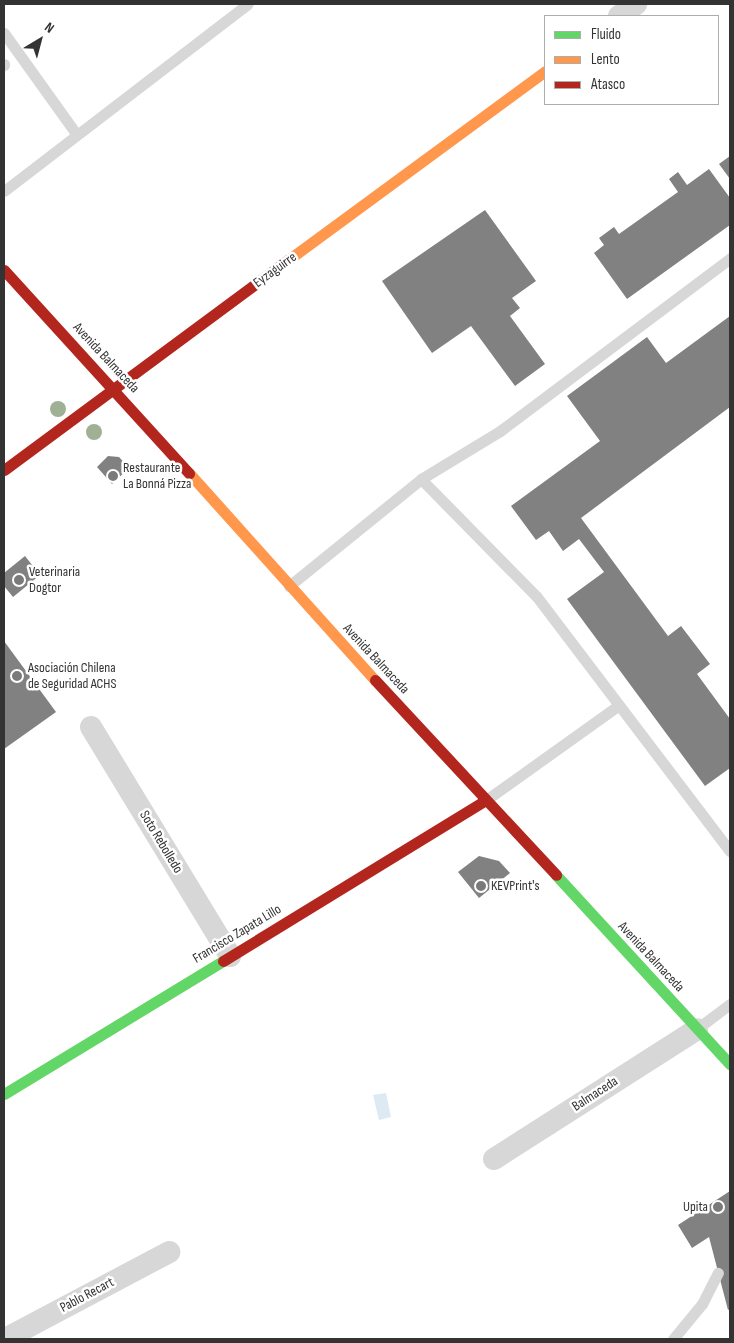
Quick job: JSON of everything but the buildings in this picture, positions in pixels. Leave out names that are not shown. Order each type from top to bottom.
[{"type":"street","points":[[620,15],[636,4]]},
{"type":"street","name":"Eyzaguirre","points":[[4,470],[544,72]]},
{"type":"street","name":"Avenida Balmaceda","points":[[4,270],[114,388],[288,586],[730,1064]]},
{"type":"street","name":"Soto Rebolledo","points":[[91,727],[230,956]]},
{"type":"street","name":"Francisco Zapata Lillo","points":[[4,1094],[486,800]]},
{"type":"street","name":"Balmaceda","points":[[494,1159],[697,1029]]},
{"type":"street","name":"Pablo Recart","points":[[5,1339],[169,1252]]},
{"type":"lane","points":[[4,191],[248,4]]},
{"type":"lane","points":[[4,33],[77,135]]},
{"type":"lane","points":[[288,586],[313,570],[421,479],[500,431],[730,258]]},
{"type":"lane","points":[[421,479],[537,597],[730,851]]},
{"type":"lane","points":[[486,800],[619,705]]},
{"type":"lane","points":[[697,1029],[730,1004]]},
{"type":"lane","points":[[673,1339],[702,1304],[718,1273]]},
{"type":"shaded area","points":[[386,1093],[391,1117],[379,1120],[373,1095]]},
{"type":"traffic: fast","points":[[556,875],[730,1064]]},
{"type":"traffic: fast","points":[[4,1094],[223,961]]},
{"type":"traffic: slow","points":[[288,260],[544,72]]},
{"type":"traffic: slow","points":[[189,473],[375,680]]},
{"type":"traffic: jam","points":[[4,470],[288,260]]},
{"type":"traffic: jam","points":[[4,270],[189,473]]},
{"type":"traffic: jam","points":[[375,680],[556,875]]},
{"type":"traffic: jam","points":[[223,961],[486,800]]},
{"type":"place","name":"Restaurante La Bonná Pizza","points":[[113,476]]},
{"type":"place","name":"Veterinaria Dogtor","points":[[19,580]]},
{"type":"place","name":"Asociación Chilena de Seguridad ACHS","points":[[17,676]]},
{"type":"place","name":"KEVPrint's","points":[[481,886]]},
{"type":"place","name":"Upita","points":[[718,1207]]}]
